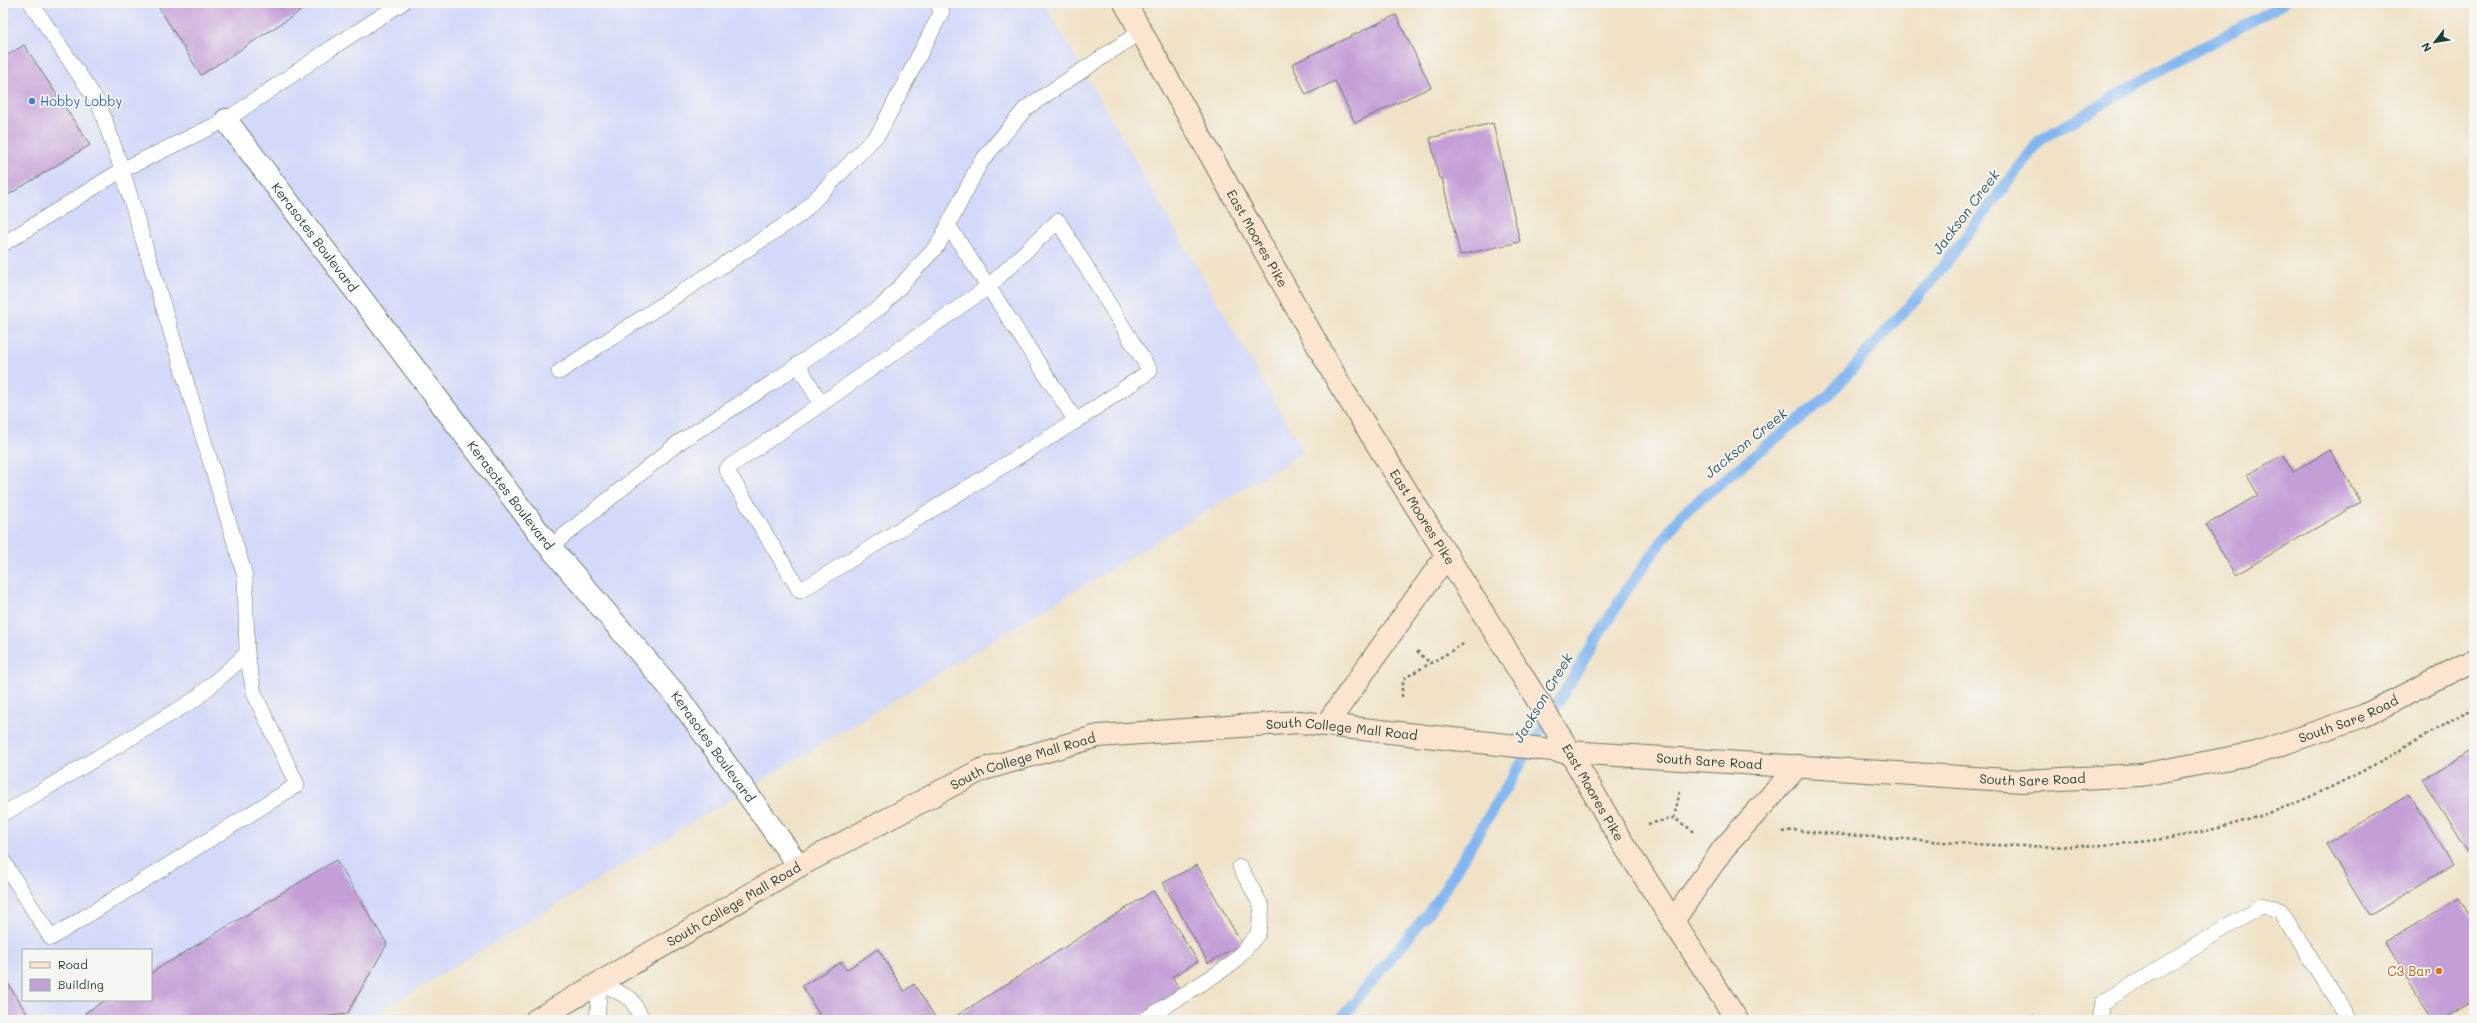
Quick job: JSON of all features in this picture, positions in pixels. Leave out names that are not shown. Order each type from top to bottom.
[{"type":"main road","name":"East Moores Pike","points":[[1125,3],[1140,32],[1229,184],[1340,385],[1514,662],[1576,755],[1620,838],[1737,1020]]},
{"type":"main road","points":[[1326,725],[1447,555]]},
{"type":"main road","name":"South Sare Road","points":[[1576,755],[1798,766],[2022,781],[2141,775],[2256,752],[2356,718],[2474,660]]},
{"type":"main road","name":"South College Mall Road","points":[[536,1020],[799,866],[981,770],[1098,736],[1299,722],[1461,740],[1576,755]]},
{"type":"main road","points":[[1674,922],[1723,849],[1798,766]]},
{"type":"street","name":"Kerasotes Boulevard","points":[[226,120],[550,547],[678,696],[799,866]]},
{"type":"lane","points":[[3,861],[51,938],[297,785],[254,693],[248,654],[245,576],[122,170],[99,104],[31,3]]},
{"type":"lane","points":[[3,244],[122,170],[226,120],[330,49],[402,3]]},
{"type":"lane","points":[[559,372],[800,215],[879,133],[942,11],[937,3]]},
{"type":"lane","points":[[550,547],[678,443],[798,364],[883,305],[938,245],[980,163],[1026,108],[1140,32]]},
{"type":"lane","points":[[1058,221],[1150,371],[1076,421],[800,591],[726,469],[988,287],[1058,221]]},
{"type":"lane","points":[[948,225],[1076,421]]},
{"type":"lane","points":[[798,364],[821,404]]},
{"type":"lane","points":[[3,814],[194,700],[248,654]]},
{"type":"lane","points":[[1144,1020],[1232,964],[1258,934],[1262,907],[1240,867]]},
{"type":"lane","points":[[2099,1020],[2102,1003],[2261,906],[2280,910],[2349,1020]]},
{"type":"lane","points":[[596,1020],[600,982],[631,999],[643,1020]]},
{"type":"path","points":[[1402,697],[1402,687],[1405,678],[1431,664],[1467,641]]},
{"type":"path","points":[[1412,646],[1431,664]]},
{"type":"path","points":[[1775,833],[1794,830],[2009,848],[2097,846],[2158,840],[2244,821],[2316,794],[2362,773],[2474,707]]},
{"type":"path","points":[[1674,818],[1680,789]]},
{"type":"path","points":[[1645,824],[1674,818],[1701,836]]},
{"type":"shaded area","points":[[3,3],[1044,3],[1304,452],[366,1020],[3,1020]]},
{"type":"building","points":[[156,3],[313,3],[201,75]]},
{"type":"building","points":[[1396,15],[1431,87],[1355,123],[1335,81],[1306,95],[1292,64]]},
{"type":"building","name":"Hobby Lobby","points":[[24,45],[90,145],[3,198],[3,58]]},
{"type":"building","points":[[1493,123],[1520,242],[1460,255],[1442,178],[1439,178],[1430,138]]},
{"type":"building","points":[[2330,450],[2361,502],[2235,575],[2206,525],[2258,495],[2247,475],[2283,455],[2293,472]]},
{"type":"building","points":[[2474,749],[2474,851],[2469,854],[2423,780]]},
{"type":"building","points":[[2410,794],[2453,865],[2369,916],[2326,844]]},
{"type":"building","points":[[336,860],[387,944],[347,1014],[295,1020],[89,1020],[85,1013],[104,1001],[152,1001],[152,972]]},
{"type":"building","points":[[1197,865],[1242,944],[1208,963],[1163,883]]},
{"type":"building","points":[[1153,891],[1198,961],[1172,977],[1180,990],[1134,1020],[950,1020]]},
{"type":"building","name":"C3 Bar","points":[[2459,898],[2474,923],[2474,1000],[2441,1020],[2433,1020],[2386,942]]},
{"type":"building","points":[[878,949],[904,991],[914,984],[937,1020],[823,1020],[802,986],[841,962],[846,970]]},
{"type":"building","points":[[3,976],[31,1020],[3,1020]]},
{"type":"building","points":[[2034,1015],[2037,1020],[2026,1020]]},
{"type":"waterway","name":"Jackson Creek","points":[[1340,1020],[1436,903],[1625,592],[1682,514],[1827,397],[1935,277],[2040,140],[2159,71],[2285,3]]},
{"type":"place","name":"Hobby Lobby","points":[[32,101]]},
{"type":"place","name":"C3 Bar","points":[[2439,971]]}]
